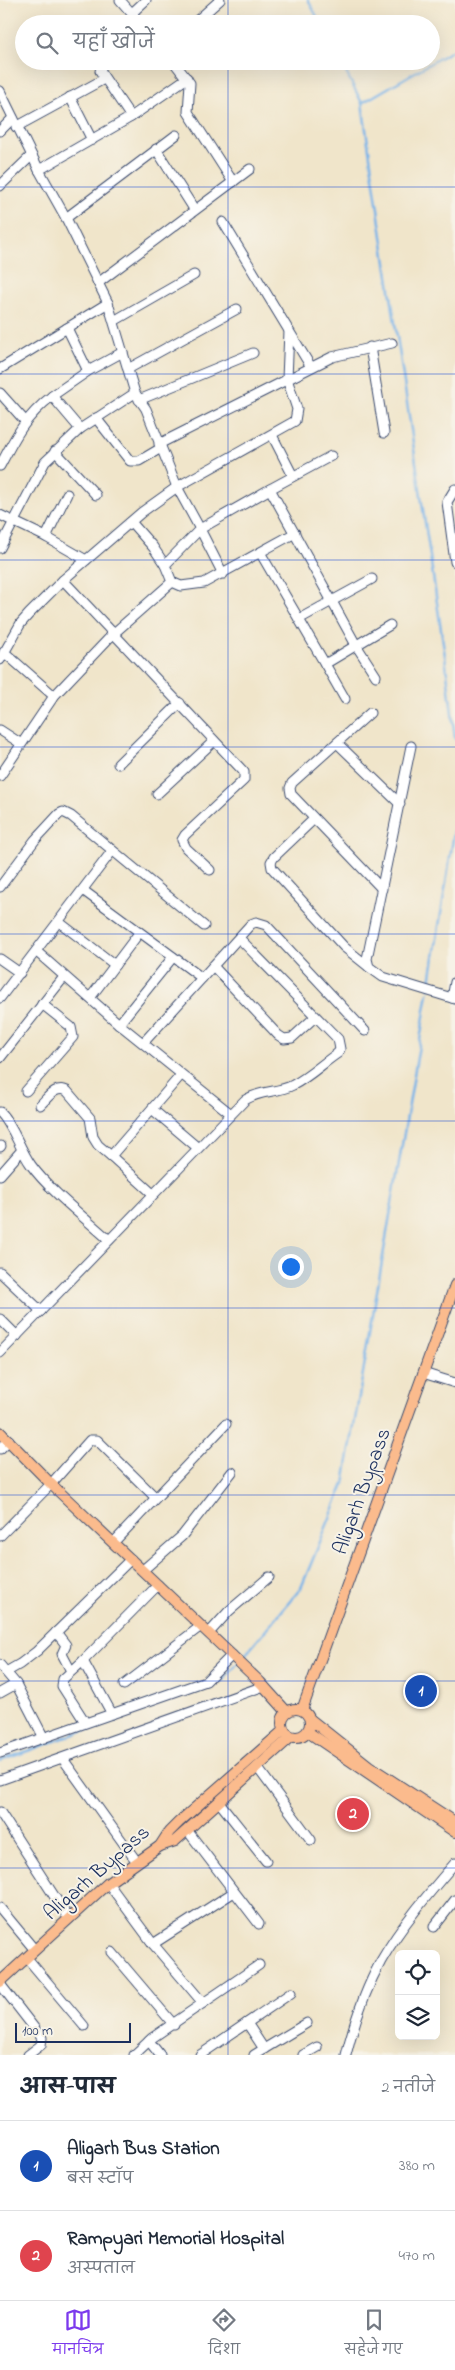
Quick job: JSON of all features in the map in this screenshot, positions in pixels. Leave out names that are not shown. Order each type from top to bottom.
[{"type":"main road","name":"Aligarh Bypass","points":[[302,1710],[455,1285]]},
{"type":"main road","points":[[0,1432],[51,1484],[262,1684],[287,1712]]},
{"type":"main road","points":[[160,1846],[175,1841],[257,1767],[287,1734],[282,1722],[287,1712],[294,1709],[302,1710],[310,1720],[369,1766],[455,1822]]},
{"type":"main road","points":[[310,1720],[308,1732],[455,1832]]},
{"type":"main road","name":"Aligarh Bypass","points":[[2,1978],[27,1958],[34,1949],[108,1883],[160,1846],[169,1832],[179,1822],[287,1734],[300,1737],[308,1732]]},
{"type":"street","points":[[120,0],[132,13],[146,0]]},
{"type":"street","points":[[203,15],[220,0]]},
{"type":"street","points":[[100,70],[104,79],[130,117]]},
{"type":"street","points":[[180,70],[187,78],[191,88],[188,112],[233,182]]},
{"type":"street","points":[[39,170],[130,117],[187,78]]},
{"type":"street","points":[[0,131],[104,79]]},
{"type":"street","points":[[70,97],[92,140]]},
{"type":"street","points":[[1,98],[66,218],[98,282],[114,321],[137,397],[146,409],[177,487],[223,574]]},
{"type":"street","points":[[66,218],[176,135]]},
{"type":"street","points":[[156,149],[194,209]]},
{"type":"street","points":[[0,186],[31,156]]},
{"type":"street","points":[[98,282],[250,169]]},
{"type":"street","points":[[223,222],[311,368]]},
{"type":"street","points":[[114,321],[194,275]]},
{"type":"street","points":[[0,369],[108,304]]},
{"type":"street","points":[[128,369],[237,309]]},
{"type":"street","points":[[67,328],[88,371]]},
{"type":"street","points":[[54,696],[2,656],[21,623],[63,580],[157,500],[290,424],[297,416],[287,379],[289,331]]},
{"type":"street","points":[[96,418],[130,461],[139,461],[160,446],[287,379],[346,352],[392,342]]},
{"type":"street","points":[[370,347],[384,433]]},
{"type":"street","points":[[0,466],[25,421],[34,410],[88,371],[123,352]]},
{"type":"street","points":[[0,548],[37,476],[55,451],[80,430],[96,418],[137,397],[253,353]]},
{"type":"street","points":[[0,393],[25,421]]},
{"type":"street","points":[[52,396],[80,430]]},
{"type":"street","points":[[272,435],[293,476]]},
{"type":"street","points":[[55,451],[96,495]]},
{"type":"street","points":[[165,565],[200,529],[331,456]]},
{"type":"street","points":[[455,488],[450,494],[447,510],[455,562]]},
{"type":"street","points":[[270,489],[331,601],[376,676]]},
{"type":"street","points":[[46,537],[67,494]]},
{"type":"street","points":[[0,515],[46,537],[86,560]]},
{"type":"street","points":[[131,522],[153,547],[165,565],[172,582],[182,586],[194,586],[223,574],[295,533]]},
{"type":"street","points":[[260,554],[345,699]]},
{"type":"street","points":[[299,619],[372,579]]},
{"type":"street","points":[[63,580],[244,772],[244,780],[185,835],[182,840],[183,845],[210,870]]},
{"type":"street","points":[[0,776],[20,743],[54,696],[113,634],[172,582]]},
{"type":"street","points":[[325,664],[390,624]]},
{"type":"street","points":[[118,764],[180,703]]},
{"type":"street","points":[[370,713],[292,783],[290,788],[291,794],[314,820],[382,890]]},
{"type":"street","points":[[0,730],[20,743]]},
{"type":"street","points":[[157,794],[214,740]]},
{"type":"street","points":[[337,743],[400,804]]},
{"type":"street","points":[[368,967],[368,951],[411,746]]},
{"type":"street","points":[[0,887],[35,840],[63,812],[71,816],[204,926]]},
{"type":"street","points":[[314,820],[274,857],[272,868],[344,947],[382,976],[451,997],[455,982]]},
{"type":"street","points":[[0,998],[84,891],[112,851]]},
{"type":"street","points":[[84,891],[202,978]]},
{"type":"street","points":[[59,922],[115,965]]},
{"type":"street","points":[[144,1042],[239,938],[256,922],[266,925],[364,1031]]},
{"type":"street","points":[[90,998],[139,933]]},
{"type":"street","points":[[0,1353],[198,1148],[252,1096],[282,1090],[294,1085],[338,1053],[340,1049],[338,1039],[239,938]]},
{"type":"street","points":[[37,952],[119,1024],[232,1114]]},
{"type":"street","points":[[119,1024],[173,957]]},
{"type":"street","points":[[0,959],[20,973]]},
{"type":"street","points":[[213,966],[278,1035],[284,1039],[292,1038],[315,1017]]},
{"type":"street","points":[[0,1058],[64,976]]},
{"type":"street","points":[[26,1091],[73,1037],[71,1027],[42,1004]]},
{"type":"street","points":[[111,1156],[181,1075]]},
{"type":"street","points":[[40,1105],[56,1089],[62,1088],[66,1091],[90,1118],[93,1137],[98,1145],[153,1194]]},
{"type":"street","points":[[152,1109],[198,1148]]},
{"type":"street","points":[[1,1114],[31,1166],[109,1240]]},
{"type":"street","points":[[0,1175],[22,1150]]},
{"type":"street","points":[[0,1272],[41,1311]]},
{"type":"street","points":[[0,1319],[17,1336]]},
{"type":"street","points":[[423,1373],[455,1383]]},
{"type":"street","points":[[114,1542],[226,1424]]},
{"type":"street","points":[[0,1449],[9,1440]]},
{"type":"street","points":[[0,1536],[51,1484],[90,1440],[98,1440],[155,1497]]},
{"type":"street","points":[[143,1570],[182,1536],[232,1472]]},
{"type":"street","points":[[44,1738],[16,1684],[3,1669],[20,1664],[131,1559]]},
{"type":"street","points":[[124,1685],[230,1611],[270,1577]]},
{"type":"street","points":[[85,1722],[62,1686],[62,1679],[83,1662],[158,1585]]},
{"type":"street","points":[[56,1632],[66,1645],[62,1654],[71,1671]]},
{"type":"street","points":[[0,1753],[206,1681],[234,1657]]},
{"type":"street","points":[[83,1662],[112,1714]]},
{"type":"street","points":[[0,1693],[16,1684]]},
{"type":"street","points":[[0,1780],[64,1759],[262,1684]]},
{"type":"street","points":[[64,1759],[137,1862]]},
{"type":"street","points":[[257,1767],[311,1840]]},
{"type":"street","points":[[219,1802],[266,1861]]},
{"type":"street","points":[[0,1812],[69,1919]]},
{"type":"street","points":[[187,1830],[259,1924]]},
{"type":"street","points":[[346,2055],[358,2015],[381,1961],[406,1924],[455,1863]]},
{"type":"street","points":[[108,1883],[153,1944],[203,2004]]},
{"type":"street","points":[[153,1944],[234,1892]]},
{"type":"street","points":[[434,1927],[455,1900]]},
{"type":"street","points":[[0,1908],[34,1949]]},
{"type":"street","points":[[112,1952],[174,2025]]},
{"type":"street","points":[[27,1958],[84,2026]]},
{"type":"street","points":[[134,2055],[149,2041],[259,1965]]},
{"type":"street","points":[[2,1978],[42,2038],[42,2045],[28,2055]]},
{"type":"street","points":[[200,2055],[291,1993]]},
{"type":"street","points":[[254,2055],[307,2022]]},
{"type":"street","points":[[247,2023],[264,2049]]},
{"type":"street","points":[[149,2041],[160,2055]]},
{"type":"street","points":[[304,2055],[317,2047]]},
{"type":"waterway","points":[[308,0],[316,15]]},
{"type":"waterway","points":[[440,58],[455,49]]},
{"type":"waterway","points":[[345,70],[362,103],[445,656],[455,739]]},
{"type":"waterway","points":[[362,103],[419,70]]},
{"type":"waterway","points":[[429,988],[454,833],[455,789]]},
{"type":"waterway","points":[[241,1660],[301,1588],[344,1484],[428,993]]},
{"type":"waterway","points":[[0,1761],[223,1680],[237,1664]]},
{"type":"place","name":"Aligarh Bus Station","points":[[421,1691]]},
{"type":"place","name":"Rampyari Memorial Hospital","points":[[353,1814]]}]
